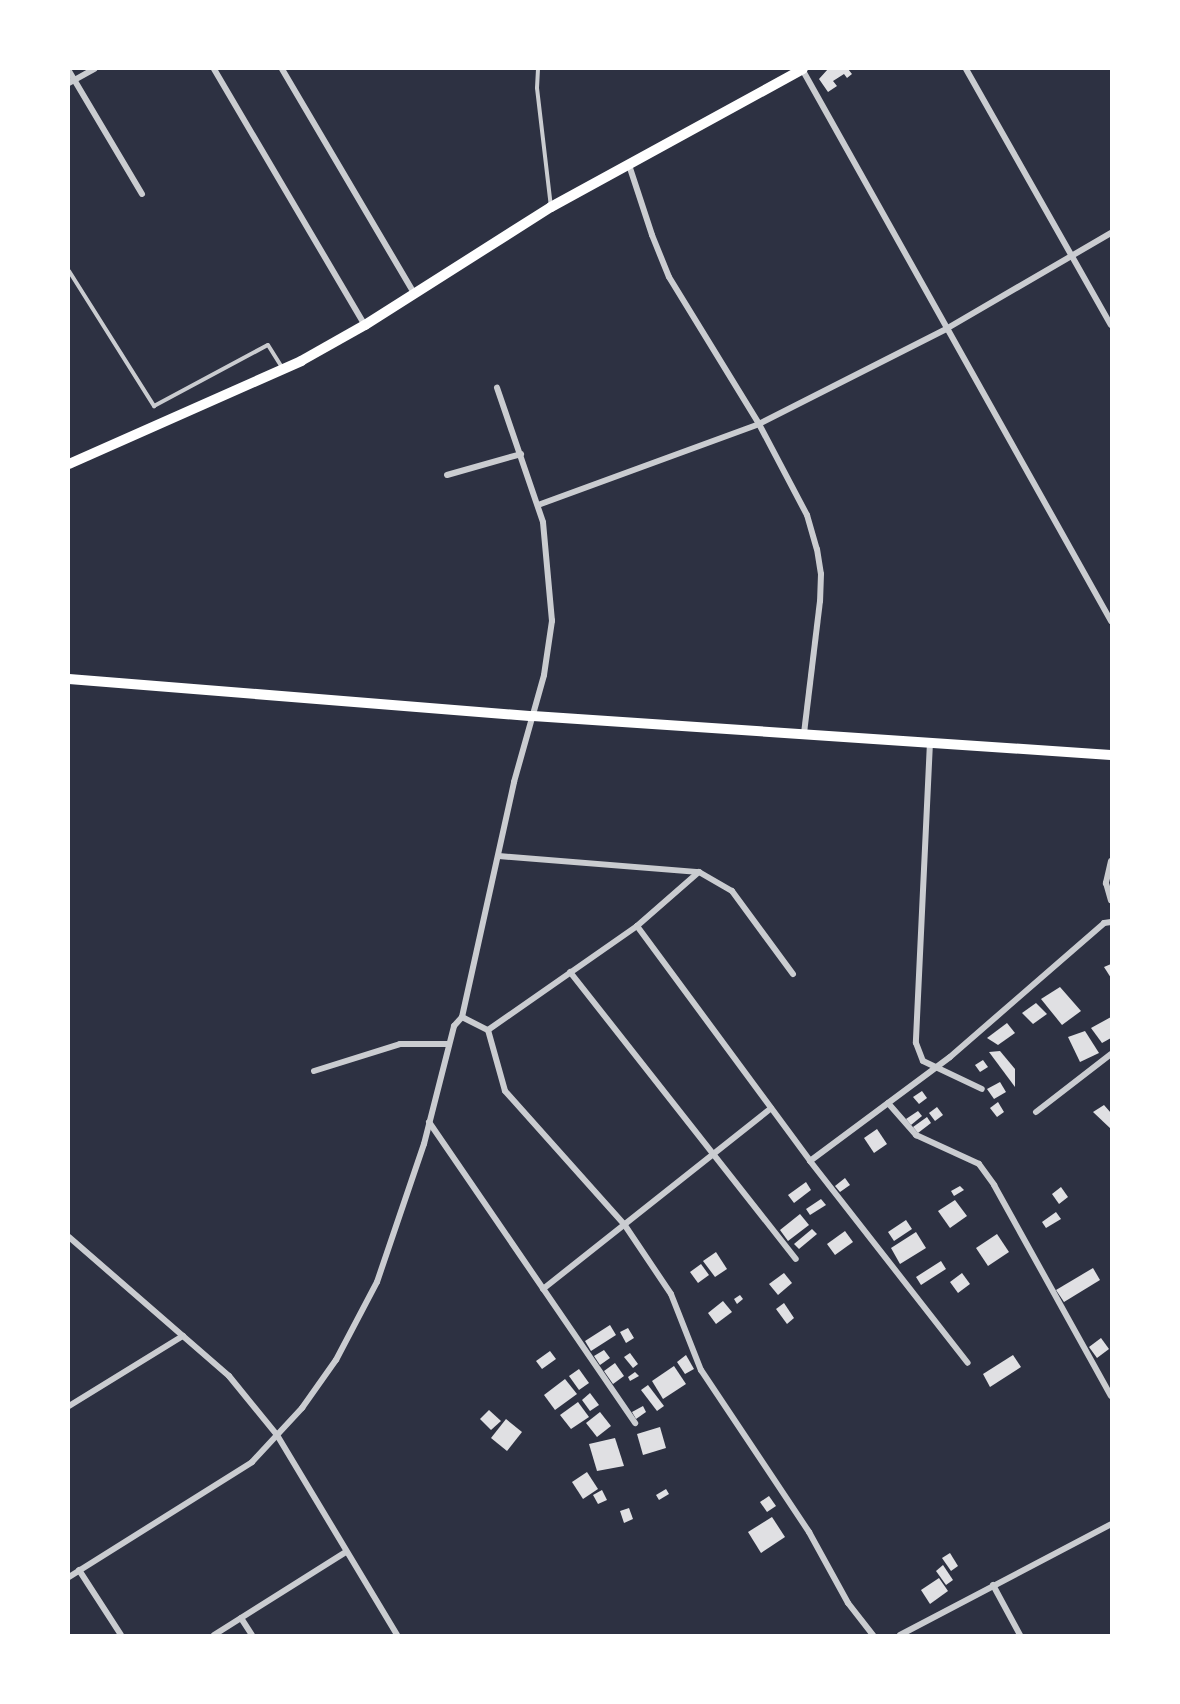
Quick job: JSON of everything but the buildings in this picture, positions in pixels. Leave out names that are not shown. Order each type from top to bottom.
[{"type":"main road","points":[[69,464],[284,369],[365,325],[551,207],[802,69]]},
{"type":"main road","points":[[69,679],[533,716],[1111,755]]},
{"type":"street","points":[[72,82],[94,69]]},
{"type":"street","points":[[214,69],[365,325]]},
{"type":"street","points":[[282,69],[414,293]]},
{"type":"street","points":[[802,69],[1111,621]]},
{"type":"street","points":[[966,69],[1111,325]]},
{"type":"street","points":[[69,71],[72,82],[142,194]]},
{"type":"street","points":[[629,165],[652,235],[669,277],[759,424],[807,515],[821,574],[804,734]]},
{"type":"street","points":[[538,505],[759,424],[946,329],[1111,232]]},
{"type":"street","points":[[69,1577],[252,1462],[302,1408],[336,1360],[377,1282],[429,1122],[454,1026],[462,1017],[514,782],[533,716],[552,621],[543,522],[497,388]]},
{"type":"street","points":[[447,475],[521,454]]},
{"type":"street","points":[[930,742],[916,1043],[923,1061],[982,1089]]},
{"type":"street","points":[[499,856],[699,872],[732,891],[793,974]]},
{"type":"street","points":[[1111,861],[1106,883],[1111,900]]},
{"type":"street","points":[[488,1030],[638,926],[699,872]]},
{"type":"street","points":[[810,1161],[936,1067],[1104,923],[1111,922]]},
{"type":"street","points":[[638,926],[810,1161],[968,1363]]},
{"type":"street","points":[[570,972],[796,1259]]},
{"type":"street","points":[[462,1017],[488,1030],[505,1091],[624,1224],[671,1294],[701,1370],[809,1532],[848,1603],[873,1635]]},
{"type":"street","points":[[314,1071],[400,1044],[449,1044]]},
{"type":"street","points":[[1036,1112],[1111,1054]]},
{"type":"street","points":[[888,1103],[916,1135],[979,1164],[994,1185],[1111,1396]]},
{"type":"street","points":[[543,1288],[771,1108]]},
{"type":"street","points":[[429,1122],[635,1423]]},
{"type":"street","points":[[69,1237],[229,1376],[277,1435],[397,1635]]},
{"type":"street","points":[[69,1406],[183,1336]]},
{"type":"street","points":[[900,1635],[1111,1524]]},
{"type":"street","points":[[214,1635],[346,1551]]},
{"type":"street","points":[[79,1570],[121,1635]]},
{"type":"street","points":[[993,1585],[1020,1635]]},
{"type":"street","points":[[241,1618],[252,1635]]},
{"type":"lane","points":[[538,69],[537,88],[551,207]]},
{"type":"lane","points":[[69,271],[154,405],[268,345],[284,369]]}]
